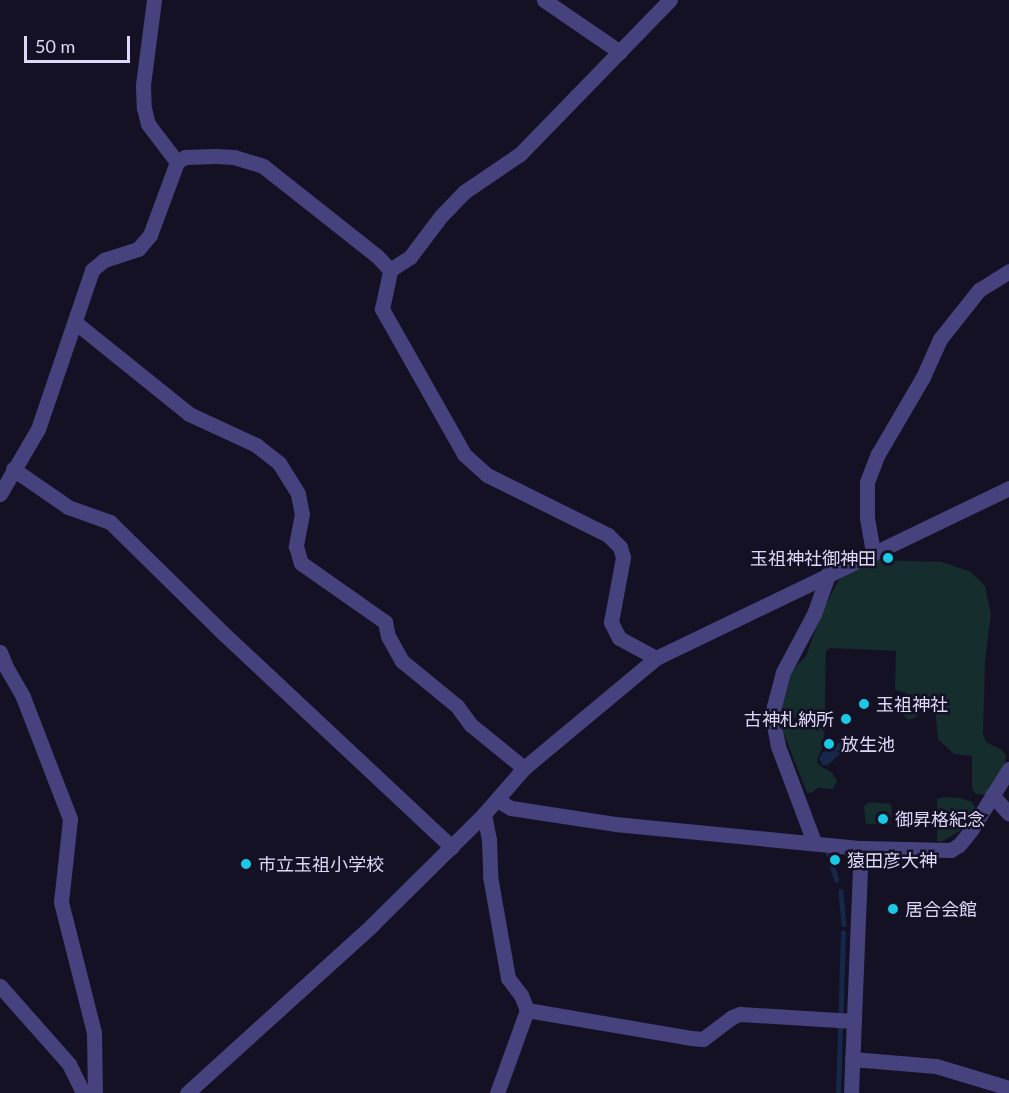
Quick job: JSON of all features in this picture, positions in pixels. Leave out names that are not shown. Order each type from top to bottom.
[{"type":"street","points":[[154,0],[143,85],[144,108],[148,124],[177,162]]},
{"type":"street","points":[[544,0],[620,52]]},
{"type":"street","points":[[656,658],[619,638],[611,622],[623,557],[620,547],[608,536],[487,475],[464,454],[385,318],[382,300],[390,270],[410,257],[441,216],[464,192],[520,154],[670,0]]},
{"type":"street","points":[[0,494],[38,429],[76,323],[85,284],[92,270],[104,260],[138,249],[150,235],[177,162],[185,157],[234,157],[262,166],[377,256],[390,270]]},
{"type":"street","points":[[873,552],[867,517],[867,482],[878,454],[923,377],[940,339],[979,290],[1009,271]]},
{"type":"street","points":[[76,323],[189,414],[256,445],[279,463],[298,494],[302,514],[296,546],[301,563],[385,622],[388,636],[402,661],[457,706],[471,725],[524,768]]},
{"type":"street","points":[[13,469],[68,507],[110,522],[224,634],[452,847]]},
{"type":"street","points":[[187,1093],[372,925],[484,814],[524,768],[656,658],[829,572],[1009,488]]},
{"type":"street","points":[[814,842],[778,746],[773,708],[783,672],[814,614],[829,572]]},
{"type":"street","points":[[0,652],[23,697],[70,819],[61,902],[94,1032],[95,1093]]},
{"type":"street","points":[[497,800],[511,808],[615,824],[814,842],[861,849],[951,850],[959,845],[971,830],[1009,769]]},
{"type":"street","points":[[992,795],[1009,814]]},
{"type":"street","points":[[484,814],[489,839],[490,876],[508,978],[521,994],[527,1010],[497,1093]]},
{"type":"street","points":[[851,1093],[861,849]]},
{"type":"street","points":[[0,986],[69,1064],[83,1093]]},
{"type":"street","points":[[527,1010],[703,1039],[732,1017],[740,1014],[854,1021]]},
{"type":"street","points":[[852,1059],[936,1066],[1009,1088]]},
{"type":"green space","points":[[878,560],[942,562],[971,572],[985,586],[991,614],[985,661],[983,734],[986,742],[1002,750],[1006,756],[1004,767],[986,795],[976,794],[972,789],[972,756],[954,754],[938,739],[935,707],[920,707],[917,716],[912,719],[907,719],[901,712],[900,704],[905,701],[906,693],[895,690],[896,651],[830,648],[826,651],[824,744],[817,759],[818,764],[832,773],[837,781],[833,789],[818,788],[807,793],[779,721],[778,712],[788,674],[806,656],[821,614],[838,581],[844,575]]},
{"type":"green space","points":[[960,798],[972,802],[975,808],[965,828],[941,842],[937,841],[937,799]]},
{"type":"green space","points":[[870,802],[892,806],[891,824],[866,824],[864,806]]},
{"type":"water","points":[[839,743],[842,744],[841,753],[828,765],[822,765],[819,758],[822,753]]},
{"type":"waterway","points":[[828,853],[837,880]]},
{"type":"waterway","points":[[841,891],[844,924]]},
{"type":"waterway","points":[[838,1093],[843,933]]},
{"type":"place","name":"玉祖神社御神田","points":[[888,558]]},
{"type":"place","name":"玉祖神社","points":[[864,704]]},
{"type":"place","name":"古神札納所","points":[[846,719]]},
{"type":"place","name":"放生池","points":[[829,744]]},
{"type":"place","name":"御昇格紀念","points":[[883,819]]},
{"type":"place","name":"猿田彦大神","points":[[835,860]]},
{"type":"place","name":"市立玉祖小学校","points":[[246,864]]},
{"type":"place","name":"居合会館","points":[[893,909]]}]
